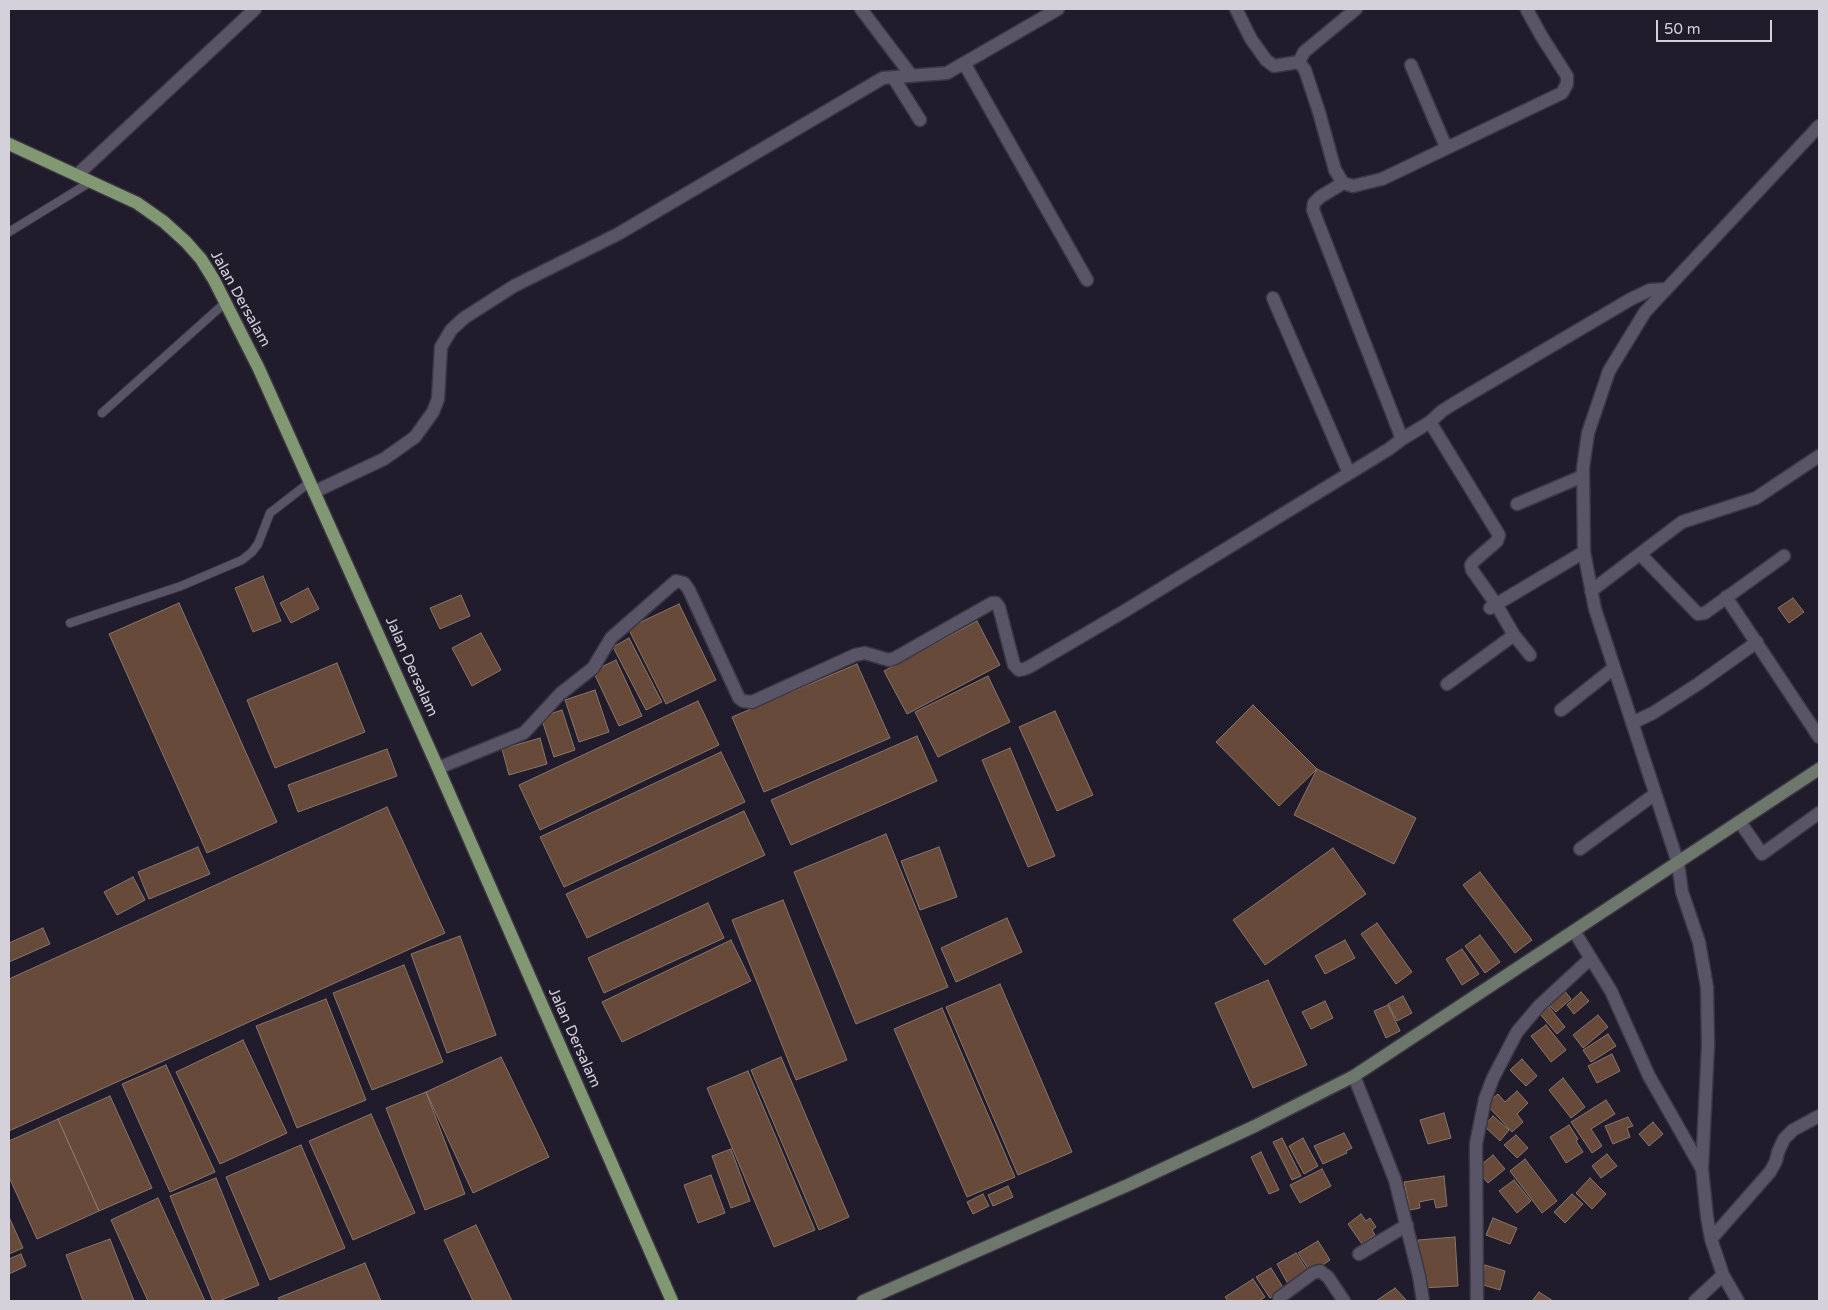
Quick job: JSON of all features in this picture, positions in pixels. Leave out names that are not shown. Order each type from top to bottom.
[{"type":"main road","name":"Jalan Dersalam","points":[[9,144],[137,203],[164,222],[201,259],[226,302],[259,369],[438,768],[672,1301]]},
{"type":"main road","points":[[863,1301],[1128,1185],[1255,1126],[1354,1076],[1819,769]]},
{"type":"street","points":[[77,175],[255,9]]},
{"type":"street","points":[[861,9],[911,75]]},
{"type":"street","points":[[312,487],[384,459],[415,437],[433,412],[438,399],[441,348],[451,330],[464,318],[514,286],[618,234],[883,78],[947,73],[1058,9]]},
{"type":"street","points":[[1236,9],[1251,38],[1266,60],[1274,66],[1299,62]]},
{"type":"street","points":[[1299,62],[1304,52],[1354,9]]},
{"type":"street","points":[[1299,62],[1305,70],[1336,170],[1343,183],[1353,186],[1382,179],[1562,93],[1567,84],[1568,76],[1542,37],[1527,9]]},
{"type":"street","points":[[964,63],[1087,280]]},
{"type":"street","points":[[1411,65],[1446,147]]},
{"type":"street","points":[[893,77],[920,120]]},
{"type":"street","points":[[1738,1301],[1723,1275],[1711,1239],[1707,1217],[1702,1169],[1708,1045],[1707,987],[1699,942],[1682,892],[1678,863],[1614,668],[1591,591],[1584,552],[1583,476],[1588,433],[1610,371],[1645,312],[1819,126]]},
{"type":"street","points":[[1343,183],[1320,197],[1314,203],[1313,210],[1402,439]]},
{"type":"street","points":[[438,768],[524,733],[560,694],[593,668],[611,638],[679,581],[684,583],[689,590],[739,698],[743,701],[752,702],[855,654],[865,653],[889,660],[895,658],[992,603],[996,603],[999,607],[1014,666],[1019,670],[1024,669],[1123,612],[1349,473],[1430,422],[1453,404],[1631,299],[1650,290],[1666,289]]},
{"type":"street","points":[[1273,298],[1349,473]]},
{"type":"street","points":[[1430,422],[1498,532],[1499,539],[1471,565],[1472,570],[1492,606],[1530,655]]},
{"type":"street","points":[[1591,591],[1682,522],[1756,498],[1819,456]]},
{"type":"street","points":[[1517,504],[1583,476]]},
{"type":"street","points":[[1492,606],[1584,552]]},
{"type":"street","points":[[1640,554],[1695,613],[1701,614],[1784,556]]},
{"type":"street","points":[[1726,597],[1819,737]]},
{"type":"street","points":[[1447,684],[1514,635]]},
{"type":"street","points":[[1632,723],[1653,713],[1757,642]]},
{"type":"street","points":[[1561,710],[1614,668]]},
{"type":"street","points":[[1580,850],[1655,794]]},
{"type":"street","points":[[1740,822],[1762,854],[1819,813]]},
{"type":"street","points":[[1574,931],[1611,991],[1649,1076],[1702,1169]]},
{"type":"street","points":[[1477,1301],[1476,1144],[1486,1099],[1493,1078],[1516,1032],[1539,1006],[1591,958]]},
{"type":"street","points":[[1354,1076],[1395,1180],[1419,1276],[1423,1301]]},
{"type":"street","points":[[1711,1239],[1770,1172],[1784,1139],[1792,1130],[1819,1116]]},
{"type":"street","points":[[1359,1254],[1407,1225]]},
{"type":"street","points":[[1280,1298],[1313,1273],[1320,1271],[1328,1276],[1344,1301]]},
{"type":"street","points":[[1695,1301],[1723,1275]]},
{"type":"lane","points":[[9,232],[92,181]]},
{"type":"lane","points":[[102,413],[226,302]]},
{"type":"lane","points":[[70,623],[181,586],[242,560],[258,544],[265,522],[274,509],[312,487]]},
{"type":"building","points":[[263,576],[281,621],[253,632],[235,588]]},
{"type":"building","points":[[308,588],[319,609],[291,623],[280,603]]},
{"type":"building","points":[[461,595],[470,616],[440,629],[430,608]]},
{"type":"building","points":[[1793,598],[1804,612],[1789,623],[1778,608]]},
{"type":"building","points":[[179,603],[277,822],[207,853],[109,634]]},
{"type":"building","points":[[679,604],[716,680],[666,704],[628,628]]},
{"type":"building","points":[[977,621],[1000,665],[907,714],[884,671]]},
{"type":"building","points":[[481,633],[501,670],[472,686],[452,648]]},
{"type":"building","points":[[629,638],[662,702],[646,710],[613,647]]},
{"type":"building","points":[[616,660],[642,716],[619,726],[593,671]]},
{"type":"building","points":[[337,663],[365,732],[275,768],[247,700]]},
{"type":"building","points":[[857,664],[890,738],[764,792],[732,717]]},
{"type":"building","points":[[988,676],[1010,722],[938,757],[915,712]]},
{"type":"building","points":[[595,690],[609,732],[579,742],[565,700]]},
{"type":"building","points":[[698,701],[719,745],[540,830],[519,785]]},
{"type":"building","points":[[1253,705],[1317,769],[1279,806],[1216,742]]},
{"type":"building","points":[[562,710],[575,750],[554,757],[541,717]]},
{"type":"building","points":[[1055,711],[1093,795],[1057,811],[1019,727]]},
{"type":"building","points":[[917,736],[937,781],[791,845],[771,800]]},
{"type":"building","points":[[540,738],[547,764],[509,775],[502,749]]},
{"type":"building","points":[[1010,748],[1055,856],[1028,867],[982,760]]},
{"type":"building","points":[[387,749],[397,776],[298,812],[288,785]]},
{"type":"building","points":[[721,752],[745,802],[564,887],[540,837]]},
{"type":"building","points":[[1317,769],[1416,818],[1394,864],[1294,815]]},
{"type":"building","points":[[387,807],[445,933],[9,1131],[9,979]]},
{"type":"building","points":[[744,811],[765,855],[587,938],[566,894]]},
{"type":"building","points":[[886,834],[948,987],[856,1024],[794,872]]},
{"type":"building","points":[[198,847],[210,874],[149,899],[138,872]]},
{"type":"building","points":[[939,847],[957,897],[920,910],[901,861]]},
{"type":"building","points":[[1333,848],[1366,894],[1265,965],[1233,920]]},
{"type":"building","points":[[1480,872],[1532,940],[1515,953],[1463,885]]},
{"type":"building","points":[[133,877],[145,900],[117,915],[104,892]]},
{"type":"building","points":[[783,900],[847,1060],[796,1080],[732,920]]},
{"type":"building","points":[[708,903],[724,938],[604,993],[588,958]]},
{"type":"building","points":[[1007,918],[1022,952],[956,982],[941,948]]},
{"type":"building","points":[[1377,923],[1412,972],[1396,984],[1361,934]]},
{"type":"building","points":[[43,928],[50,944],[9,962],[9,943]]},
{"type":"building","points":[[1480,935],[1500,962],[1485,973],[1465,946]]},
{"type":"building","points":[[460,936],[496,1035],[447,1053],[411,954]]},
{"type":"building","points":[[731,940],[751,981],[622,1042],[602,1002]]},
{"type":"building","points":[[1345,940],[1355,958],[1325,974],[1315,956]]},
{"type":"building","points":[[1462,949],[1479,974],[1462,985],[1446,959]]},
{"type":"building","points":[[404,965],[443,1062],[372,1090],[333,993]]},
{"type":"building","points":[[1268,980],[1307,1065],[1253,1088],[1215,1003]]},
{"type":"building","points":[[1000,984],[1072,1152],[1018,1175],[946,1007]]},
{"type":"building","points":[[1564,990],[1571,999],[1556,1012],[1548,1004]]},
{"type":"building","points":[[1581,992],[1589,1001],[1574,1014],[1567,1005]]},
{"type":"building","points":[[1403,996],[1412,1013],[1397,1021],[1388,1004]]},
{"type":"building","points":[[326,999],[366,1100],[297,1128],[256,1026]]},
{"type":"building","points":[[1325,1001],[1333,1018],[1311,1029],[1302,1012]]},
{"type":"building","points":[[1388,1005],[1400,1031],[1386,1038],[1374,1011]]},
{"type":"building","points":[[1549,1007],[1565,1027],[1557,1034],[1540,1014]]},
{"type":"building","points":[[942,1008],[1015,1177],[967,1197],[894,1029]]},
{"type":"building","points":[[1598,1015],[1608,1027],[1583,1048],[1573,1035]]},
{"type":"building","points":[[1546,1025],[1566,1050],[1551,1062],[1531,1036]]},
{"type":"building","points":[[1608,1034],[1616,1046],[1591,1062],[1583,1050]]},
{"type":"building","points":[[243,1040],[287,1133],[220,1164],[176,1072]]},
{"type":"building","points":[[1612,1054],[1620,1071],[1597,1083],[1588,1066]]},
{"type":"building","points":[[501,1057],[549,1157],[473,1193],[426,1092]]},
{"type":"building","points":[[781,1057],[849,1217],[819,1230],[751,1070]]},
{"type":"building","points":[[1522,1059],[1537,1076],[1526,1086],[1510,1070]]},
{"type":"building","points":[[166,1065],[215,1172],[170,1192],[122,1084]]},
{"type":"building","points":[[748,1071],[815,1230],[774,1247],[707,1088]]},
{"type":"building","points":[[1563,1078],[1585,1107],[1571,1118],[1549,1090]]},
{"type":"building","points":[[1517,1091],[1528,1103],[1517,1114],[1523,1122],[1512,1132],[1486,1104],[1498,1094],[1505,1102]]},
{"type":"building","points":[[426,1092],[465,1194],[425,1210],[386,1108]]},
{"type":"building","points":[[110,1096],[152,1188],[99,1211],[58,1119]]},
{"type":"building","points":[[1606,1100],[1615,1114],[1591,1129],[1602,1146],[1592,1153],[1571,1122]]},
{"type":"building","points":[[1444,1113],[1451,1138],[1428,1144],[1420,1120]]},
{"type":"building","points":[[371,1114],[415,1213],[353,1240],[309,1141]]},
{"type":"building","points":[[1493,1116],[1509,1130],[1500,1141],[1484,1126]]},
{"type":"building","points":[[1628,1117],[1633,1126],[1627,1128],[1630,1137],[1613,1144],[1605,1126]]},
{"type":"building","points":[[58,1119],[99,1211],[37,1239],[9,1177],[9,1141]]},
{"type":"building","points":[[1653,1122],[1663,1134],[1649,1146],[1639,1134]]},
{"type":"building","points":[[1569,1125],[1578,1139],[1576,1141],[1583,1152],[1566,1163],[1550,1137]]},
{"type":"building","points":[[1344,1133],[1352,1148],[1346,1151],[1347,1153],[1323,1164],[1314,1146]]},
{"type":"building","points":[[1516,1135],[1528,1148],[1517,1158],[1504,1145]]},
{"type":"building","points":[[1282,1138],[1301,1176],[1292,1180],[1273,1142]]},
{"type":"building","points":[[1303,1138],[1318,1166],[1304,1174],[1289,1146]]},
{"type":"building","points":[[301,1145],[345,1248],[270,1280],[226,1177]]},
{"type":"building","points":[[731,1149],[750,1201],[731,1208],[712,1156]]},
{"type":"building","points":[[1261,1152],[1279,1190],[1269,1194],[1251,1157]]},
{"type":"building","points":[[1607,1154],[1617,1166],[1601,1178],[1592,1166]]},
{"type":"building","points":[[1493,1155],[1505,1169],[1488,1183],[1476,1169]]},
{"type":"building","points":[[1525,1159],[1557,1201],[1542,1213],[1510,1171]]},
{"type":"building","points":[[1322,1169],[1331,1186],[1300,1203],[1290,1185]]},
{"type":"building","points":[[711,1175],[725,1213],[698,1223],[684,1185]]},
{"type":"building","points":[[1444,1176],[1447,1206],[1436,1208],[1434,1199],[1419,1202],[1420,1208],[1410,1210],[1404,1182]]},
{"type":"building","points":[[216,1178],[259,1285],[219,1301],[213,1301],[170,1196]]},
{"type":"building","points":[[1590,1178],[1606,1194],[1592,1209],[1576,1193]]},
{"type":"building","points":[[1514,1180],[1531,1201],[1517,1213],[1499,1191]]},
{"type":"building","points":[[1008,1186],[1013,1197],[993,1206],[988,1195]]},
{"type":"building","points":[[983,1194],[989,1206],[973,1214],[967,1202]]},
{"type":"building","points":[[1572,1194],[1583,1204],[1565,1223],[1554,1212]]},
{"type":"building","points":[[158,1198],[205,1301],[148,1301],[111,1220]]},
{"type":"building","points":[[1361,1214],[1366,1221],[1370,1218],[1376,1227],[1372,1230],[1375,1235],[1362,1244],[1348,1224]]},
{"type":"building","points":[[9,1217],[23,1248],[9,1254]]},
{"type":"building","points":[[1493,1218],[1517,1228],[1510,1244],[1486,1235]]},
{"type":"building","points":[[476,1225],[512,1301],[473,1301],[444,1240]]},
{"type":"building","points":[[1455,1237],[1458,1286],[1422,1288],[1418,1240]]},
{"type":"building","points":[[110,1239],[134,1301],[83,1301],[66,1255]]},
{"type":"building","points":[[1318,1241],[1330,1260],[1311,1273],[1298,1253]]},
{"type":"building","points":[[1296,1253],[1308,1272],[1288,1284],[1277,1264]]},
{"type":"building","points":[[21,1254],[26,1266],[9,1274],[9,1259]]},
{"type":"building","points":[[365,1263],[381,1301],[280,1301],[278,1298]]},
{"type":"building","points":[[1485,1265],[1505,1271],[1500,1290],[1480,1284]]},
{"type":"building","points":[[1271,1268],[1284,1289],[1270,1298],[1256,1277]]},
{"type":"building","points":[[1253,1279],[1265,1297],[1259,1301],[1228,1301],[1225,1297]]},
{"type":"building","points":[[1395,1288],[1407,1301],[1376,1301]]},
{"type":"building","points":[[1539,1292],[1553,1301],[1532,1301]]}]
